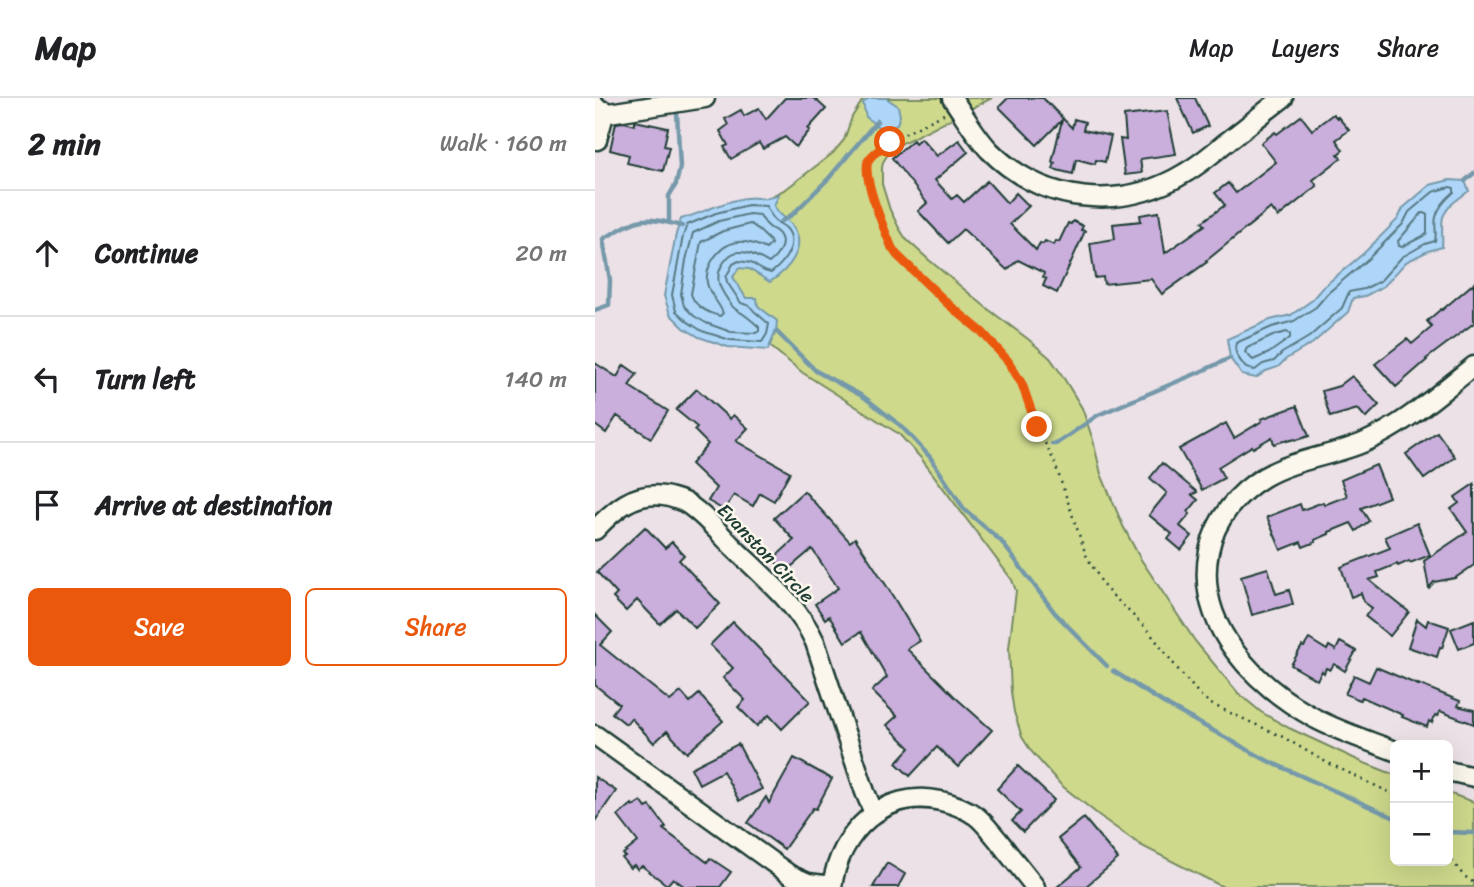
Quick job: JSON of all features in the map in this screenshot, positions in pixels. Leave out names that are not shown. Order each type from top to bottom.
[{"type":"street","points":[[597,140],[600,108],[609,113],[705,98]]},
{"type":"street","points":[[954,101],[987,148],[1025,177],[1070,194],[1118,198],[1163,185],[1187,172],[1283,98]]},
{"type":"street","points":[[1390,749],[1318,720],[1281,697],[1250,668],[1226,638],[1213,613],[1207,588],[1207,564],[1212,540],[1222,516],[1240,495],[1264,477],[1284,467],[1364,443],[1390,430],[1474,366]]},
{"type":"street","name":"Evanston Circle","points":[[595,530],[621,504],[639,497],[662,496],[684,502],[706,519],[792,607],[808,627],[874,813]]},
{"type":"street","points":[[595,735],[790,875],[808,883],[832,886],[836,866],[844,848],[856,830],[874,813],[894,803],[932,799],[957,805],[977,817],[1035,887]]},
{"type":"street","points":[[1453,772],[1474,777]]},
{"type":"path","points":[[954,101],[925,124],[872,156],[867,170],[870,190],[894,252],[948,304],[983,333],[1019,377],[1037,427],[1057,470],[1086,555],[1100,580],[1109,594],[1147,629],[1180,672],[1211,704],[1283,737],[1322,760],[1390,793]]},
{"type":"path","points":[[1453,861],[1474,883]]},
{"type":"green space","points":[[864,98],[992,98],[890,151],[883,162],[882,184],[899,228],[906,239],[929,260],[1050,358],[1082,408],[1101,474],[1140,558],[1195,641],[1238,693],[1261,712],[1289,728],[1390,773],[1390,866],[1453,866],[1453,795],[1474,802],[1474,887],[1223,887],[1142,846],[1105,820],[1061,785],[1031,751],[1022,737],[1011,692],[1009,648],[1016,591],[1012,580],[920,457],[899,434],[803,373],[755,334],[690,269],[747,208],[786,189],[833,153],[844,140],[852,117]]},
{"type":"water","points":[[869,98],[886,98],[898,106],[900,116],[897,124],[882,130],[866,117],[863,103]]},
{"type":"water","points":[[1450,180],[1465,181],[1469,191],[1451,205],[1443,217],[1442,247],[1406,262],[1384,286],[1365,296],[1353,298],[1348,312],[1313,343],[1278,367],[1256,378],[1242,375],[1230,358],[1227,339],[1270,320],[1291,315],[1311,301],[1398,219],[1403,208],[1430,185]]},
{"type":"water","points":[[779,194],[774,206],[791,223],[797,234],[794,258],[770,282],[749,269],[739,268],[733,277],[746,298],[757,298],[758,306],[777,321],[768,350],[728,347],[699,337],[684,328],[670,314],[664,296],[681,219],[721,204]]},
{"type":"building","points":[[785,98],[814,98],[826,109],[796,147],[785,137],[763,149],[759,143],[731,159],[724,147],[728,145],[720,131],[728,125],[725,119],[741,110],[744,116],[759,108],[766,119]]},
{"type":"building","points":[[1008,98],[1043,98],[1072,128],[1074,119],[1085,122],[1083,130],[1111,136],[1105,162],[1096,160],[1095,164],[1076,159],[1073,174],[1053,169],[1055,163],[1052,162],[1062,120],[1037,145],[999,107]]},
{"type":"building","points":[[1177,98],[1195,98],[1208,126],[1193,133]]},
{"type":"building","points":[[1167,111],[1176,154],[1140,159],[1142,173],[1125,175],[1120,139],[1126,140],[1124,116]]},
{"type":"building","points":[[1333,114],[1349,130],[1336,140],[1343,150],[1338,154],[1341,158],[1313,180],[1317,186],[1278,217],[1271,208],[1207,262],[1162,294],[1151,279],[1104,284],[1103,277],[1095,278],[1090,243],[1115,239],[1113,224],[1141,221],[1140,215],[1159,212],[1165,253],[1205,225],[1202,222],[1225,205],[1215,193],[1228,183],[1236,193],[1276,162],[1261,143],[1301,116],[1312,130]]},
{"type":"building","points":[[635,121],[668,128],[664,146],[669,147],[663,171],[627,163],[629,155],[610,150],[616,123],[635,125]]},
{"type":"building","points":[[921,138],[937,156],[959,140],[968,152],[935,180],[952,199],[957,195],[964,202],[987,181],[1007,203],[1016,193],[1029,206],[1010,224],[1036,250],[1040,243],[1045,241],[1054,245],[1056,241],[1059,242],[1068,223],[1073,221],[1083,226],[1081,230],[1085,231],[1057,293],[1043,286],[1046,279],[1043,277],[1044,273],[1018,260],[1007,270],[963,229],[948,243],[918,211],[927,203],[892,158],[913,140],[915,143]]},
{"type":"building","points":[[1474,283],[1474,323],[1426,359],[1396,387],[1375,364],[1407,339],[1412,344],[1432,327],[1427,321]]},
{"type":"building","points":[[595,363],[617,377],[624,365],[637,374],[629,386],[668,411],[651,438],[617,416],[606,433],[595,425]]},
{"type":"building","points":[[1352,376],[1379,405],[1366,418],[1358,409],[1330,417],[1322,391],[1339,386]]},
{"type":"building","points":[[697,389],[730,419],[733,415],[748,428],[736,441],[790,472],[774,501],[760,493],[753,506],[734,495],[724,510],[708,501],[716,488],[691,464],[708,444],[694,430],[697,427],[676,410]]},
{"type":"building","points":[[1297,406],[1309,436],[1274,444],[1272,437],[1253,448],[1252,446],[1218,467],[1224,478],[1202,490],[1179,449],[1226,423],[1234,438],[1262,421],[1261,419]]},
{"type":"building","points":[[1437,432],[1455,457],[1424,479],[1406,454]]},
{"type":"building","points":[[1162,463],[1197,492],[1192,495],[1198,500],[1180,526],[1192,536],[1181,550],[1168,539],[1172,534],[1149,515],[1167,493],[1150,478]]},
{"type":"building","points":[[1376,465],[1389,497],[1361,508],[1369,521],[1356,531],[1351,523],[1329,532],[1315,540],[1316,542],[1303,547],[1301,542],[1281,550],[1267,517],[1300,504],[1302,510],[1347,496],[1341,480]]},
{"type":"building","points":[[1474,484],[1474,565],[1455,578],[1434,582],[1429,588],[1424,561],[1467,532],[1451,509],[1459,503],[1455,497]]},
{"type":"building","points":[[804,491],[850,542],[855,538],[886,585],[920,641],[907,649],[992,730],[958,767],[937,747],[910,776],[896,763],[910,748],[887,725],[897,716],[872,691],[887,677],[861,632],[845,642],[829,616],[825,619],[815,604],[838,588],[812,549],[785,572],[773,559],[794,540],[774,518]]},
{"type":"building","points":[[1417,523],[1430,555],[1377,572],[1379,577],[1369,580],[1409,612],[1390,636],[1365,616],[1372,608],[1364,602],[1361,593],[1351,597],[1341,567],[1390,548],[1385,537]]},
{"type":"building","points":[[645,527],[665,548],[672,542],[684,555],[679,560],[720,604],[695,628],[676,609],[660,624],[637,600],[626,611],[613,598],[617,594],[597,572]]},
{"type":"building","points":[[1268,568],[1276,594],[1289,590],[1293,604],[1252,615],[1241,576]]},
{"type":"building","points":[[595,615],[612,632],[600,645],[670,701],[681,692],[690,702],[699,694],[723,721],[687,753],[667,731],[654,743],[631,718],[626,724],[612,713],[619,704],[595,685]]},
{"type":"building","points":[[1417,619],[1426,626],[1428,620],[1449,627],[1437,657],[1408,647]]},
{"type":"building","points":[[1474,620],[1474,643],[1459,649],[1451,629]]},
{"type":"building","points":[[733,622],[810,701],[782,729],[769,715],[757,726],[738,707],[745,700],[723,678],[733,668],[710,645]]},
{"type":"building","points":[[1309,639],[1327,650],[1329,646],[1336,650],[1340,642],[1356,651],[1345,671],[1334,664],[1330,670],[1326,668],[1324,673],[1322,671],[1317,680],[1291,665]]},
{"type":"building","points":[[1376,667],[1460,701],[1458,706],[1474,710],[1474,724],[1440,711],[1432,723],[1429,721],[1427,727],[1362,697],[1360,700],[1345,694],[1354,675],[1369,682]]},
{"type":"building","points":[[738,744],[762,789],[739,801],[723,771],[699,784],[691,768]]},
{"type":"building","points":[[794,758],[832,779],[816,809],[813,808],[784,849],[748,823],[766,797],[769,803]]},
{"type":"building","points":[[1018,766],[1054,800],[1023,832],[1012,821],[1021,812],[997,789]]},
{"type":"building","points":[[595,777],[616,791],[595,821]]},
{"type":"building","points":[[641,801],[646,808],[650,806],[666,827],[663,829],[707,862],[710,858],[731,872],[720,887],[685,887],[673,878],[667,885],[642,866],[637,869],[634,865],[630,868],[622,858],[625,856],[623,854],[638,842],[618,816],[632,804],[633,806]]},
{"type":"building","points":[[1084,818],[1118,859],[1085,887],[1057,887],[1081,867],[1058,839]]},
{"type":"building","points":[[887,863],[905,874],[898,887],[873,887]]},
{"type":"waterway","points":[[669,222],[669,196],[676,184],[680,167],[677,113]]},
{"type":"waterway","points":[[782,221],[793,214],[829,178],[877,121]]},
{"type":"waterway","points":[[1465,181],[1474,173]]},
{"type":"waterway","points":[[595,310],[609,305],[610,280],[603,239],[641,220],[657,220],[682,226]]},
{"type":"waterway","points":[[776,331],[816,371],[864,397],[901,426],[930,457],[964,509],[1001,541],[1055,613],[1107,666]]},
{"type":"waterway","points":[[1052,444],[1056,444],[1098,415],[1230,358]]},
{"type":"waterway","points":[[1113,671],[1170,707],[1268,761],[1390,816]]},
{"type":"waterway","points":[[1453,832],[1474,833]]},
{"type":"route","points":[[890,142],[872,156],[867,170],[870,190],[892,248],[948,304],[983,333],[1008,361],[1019,377],[1037,427]]}]
